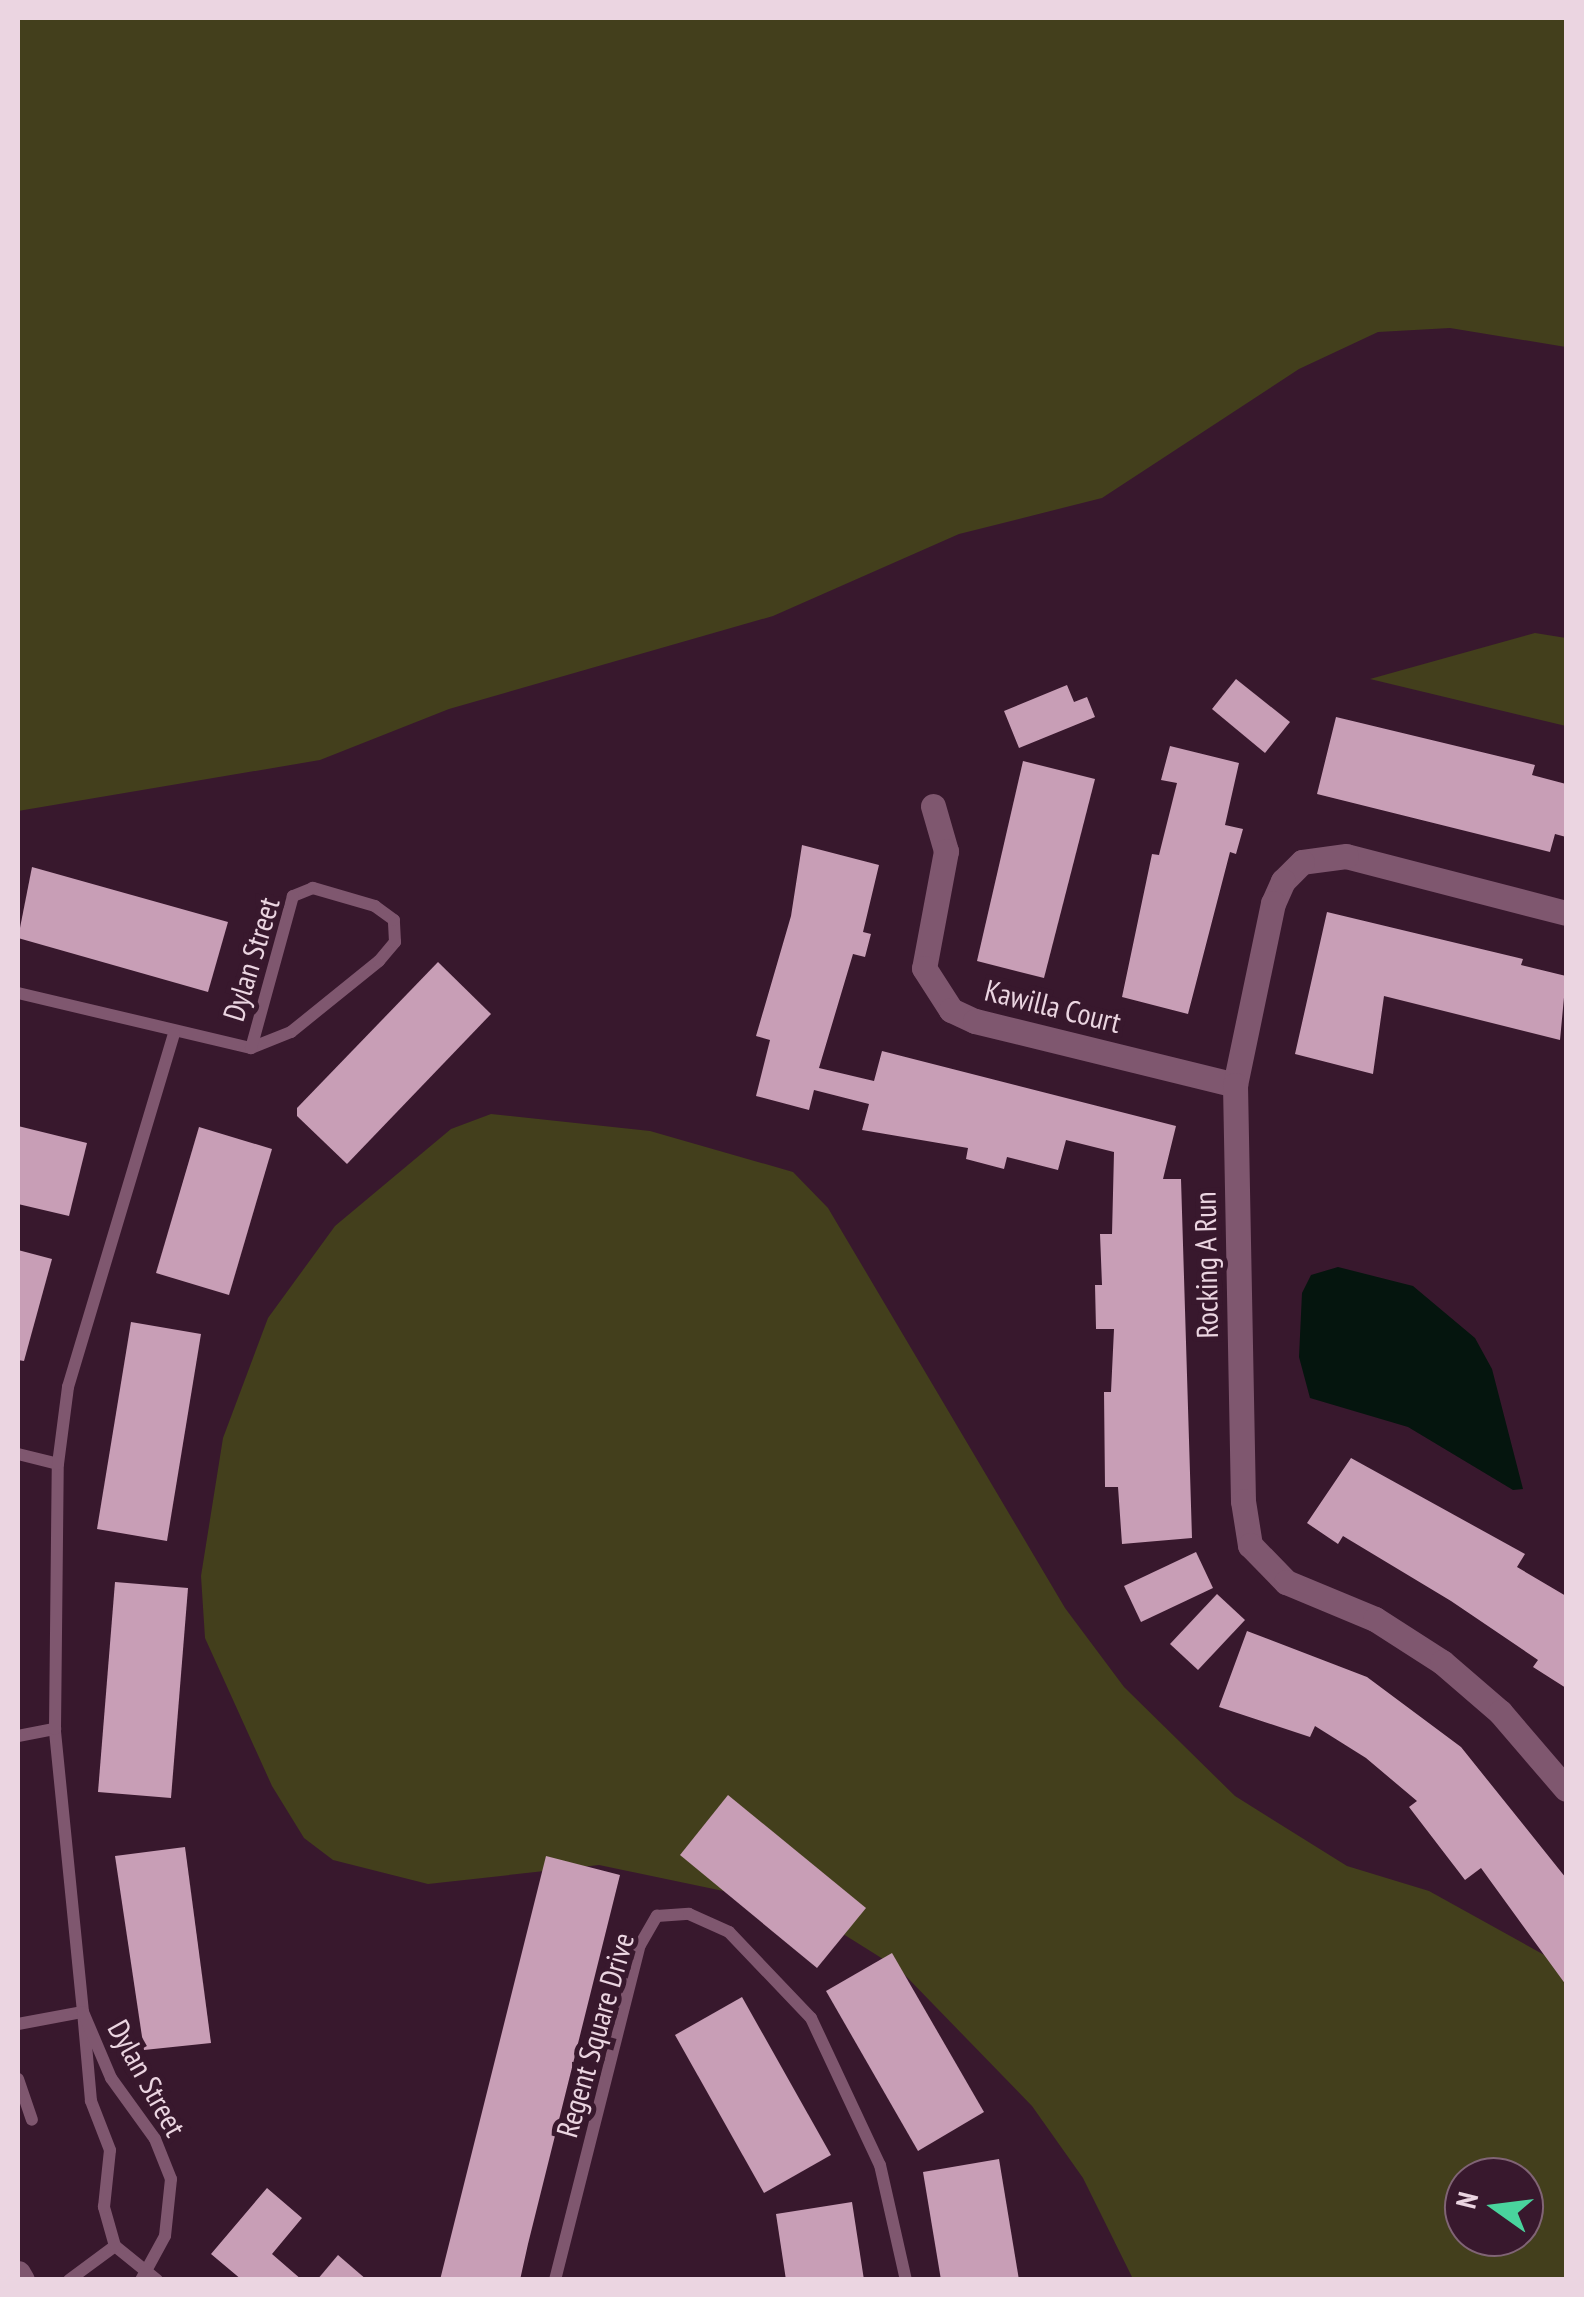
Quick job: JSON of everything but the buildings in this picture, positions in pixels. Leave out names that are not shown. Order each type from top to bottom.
[{"type":"street","name":"Kawilla Court","points":[[933,806],[946,851],[924,968],[950,1010],[1235,1085]]},
{"type":"street","name":"Rocking A Run","points":[[1566,913],[1346,856],[1302,862],[1282,881],[1273,904],[1235,1085],[1243,1501],[1250,1545],[1286,1582],[1375,1619],[1442,1662],[1500,1712],[1566,1789]]},
{"type":"street","points":[[18,2272],[22,2280]]},
{"type":"lane","name":"Dylan Street","points":[[18,993],[174,1034],[250,1048],[290,1032],[379,961],[395,942],[394,920],[375,906],[313,888],[292,896],[250,1048]]},
{"type":"lane","name":"Dylan Street","points":[[116,2246],[104,2207],[110,2150],[91,2101],[55,1728],[58,1464],[68,1387],[174,1034]]},
{"type":"lane","points":[[18,1454],[58,1464]]},
{"type":"lane","points":[[18,1736],[55,1728]]},
{"type":"lane","name":"Regent Square Drive","points":[[555,2280],[640,1945],[657,1916],[689,1914],[729,1932],[811,2018],[880,2165],[906,2280]]},
{"type":"lane","name":"Dylan Street","points":[[83,2012],[112,2078],[154,2139],[171,2178],[172,2206],[149,2277]]},
{"type":"lane","points":[[18,2024],[83,2012]]},
{"type":"lane","points":[[18,2079],[32,2120]]},
{"type":"lane","points":[[68,2280],[116,2246],[149,2277]]},
{"type":"shaded area","points":[[18,18],[1566,18],[1566,347],[1450,328],[1378,332],[1299,369],[1102,498],[959,534],[773,616],[449,709],[320,760],[18,811]]},
{"type":"shaded area","points":[[1535,633],[1566,638],[1566,726],[1370,679]]},
{"type":"shaded area","points":[[491,1114],[650,1131],[793,1172],[828,1208],[1065,1608],[1124,1687],[1235,1796],[1347,1866],[1429,1891],[1566,1967],[1566,2279],[1133,2279],[1083,2178],[1032,2106],[899,1969],[800,1907],[599,1865],[428,1884],[333,1860],[304,1838],[272,1786],[205,1638],[201,1576],[223,1438],[268,1318],[335,1226],[451,1129]]},
{"type":"shaded area","points":[[1338,1267],[1413,1286],[1475,1338],[1492,1369],[1523,1489],[1513,1490],[1408,1427],[1310,1398],[1299,1357],[1302,1293],[1311,1275]]}]
